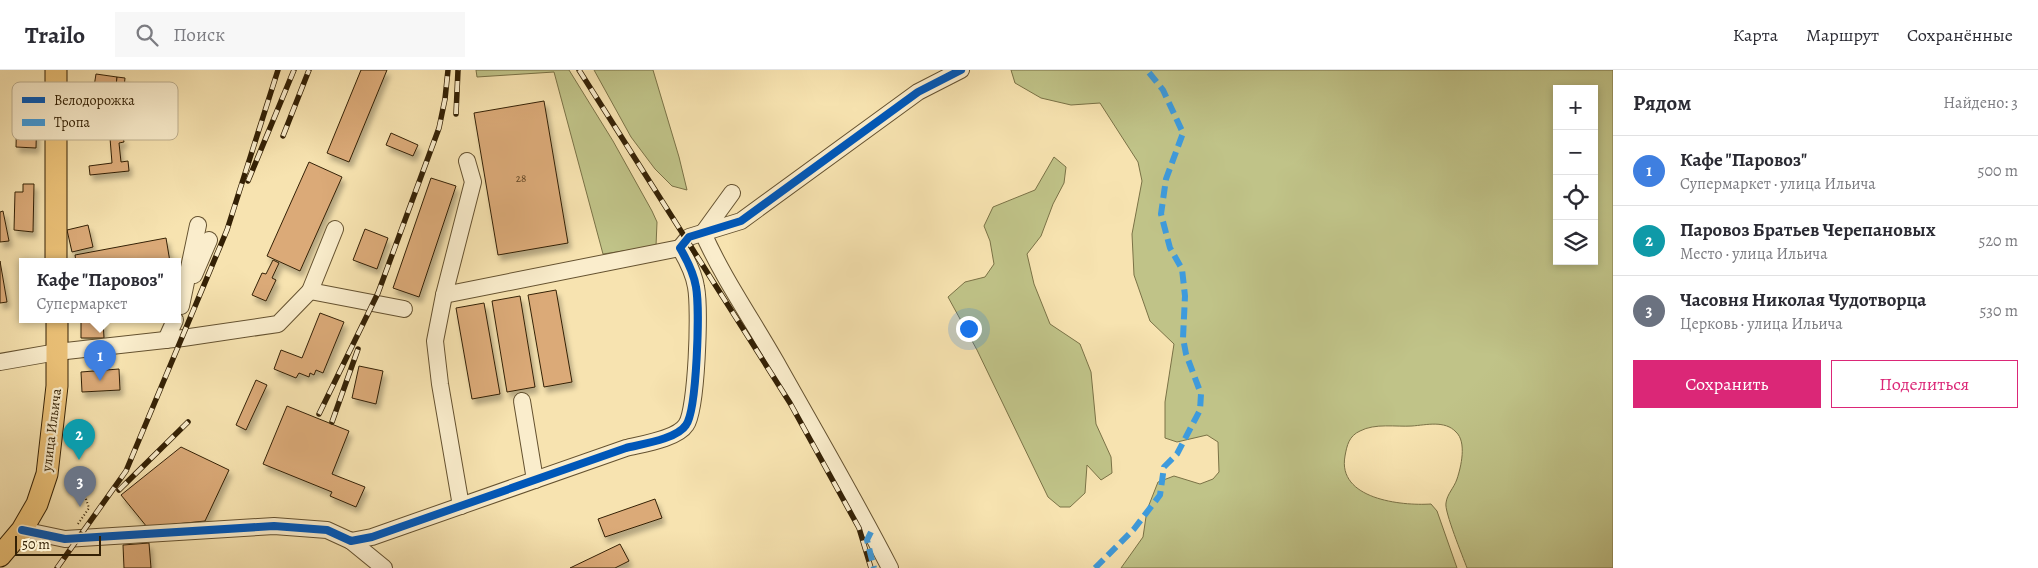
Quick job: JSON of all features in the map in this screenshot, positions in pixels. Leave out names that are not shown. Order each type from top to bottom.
[{"type":"main road","points":[[56,140],[56,258]]},
{"type":"main road","name":"улица Ильича","points":[[3,546],[22,530],[37,504],[47,474],[57,386],[57,323]]},
{"type":"street","points":[[444,295],[680,248],[688,237],[741,220],[811,161],[918,92],[961,70]]},
{"type":"street","points":[[461,506],[440,384],[435,341],[444,295],[473,182],[467,160]]},
{"type":"street","points":[[703,233],[732,194]]},
{"type":"street","points":[[181,296],[198,225]]},
{"type":"street","points":[[0,362],[145,338],[166,340],[278,324],[310,290],[335,229]]},
{"type":"street","points":[[703,233],[716,263],[775,360],[856,503],[890,568]]},
{"type":"street","points":[[181,301],[209,240]]},
{"type":"street","points":[[350,541],[372,537],[626,448],[668,438],[686,425],[692,407],[698,348],[696,288],[680,248]]},
{"type":"street","points":[[310,290],[404,309]]},
{"type":"street","points":[[166,340],[172,323]]},
{"type":"street","points":[[522,401],[535,480]]},
{"type":"street","points":[[22,530],[65,539],[274,526],[328,530],[350,541],[384,568]]},
{"type":"path","points":[[72,539],[72,532],[89,508],[85,496],[94,474]]},
{"type":"green space","points":[[476,70],[569,70],[613,141],[652,211],[657,222],[656,246],[603,254],[554,72],[477,77]]},
{"type":"green space","points":[[594,70],[653,70],[687,190],[672,186],[655,169],[631,137]]},
{"type":"green space","points":[[1011,70],[1613,70],[1613,568],[1467,568],[1446,508],[1449,494],[1456,482],[1460,468],[1461,442],[1459,436],[1452,428],[1435,424],[1379,426],[1360,431],[1353,435],[1348,445],[1345,456],[1345,470],[1351,482],[1361,491],[1374,497],[1404,503],[1431,504],[1437,511],[1457,568],[1121,568],[1143,537],[1147,510],[1158,482],[1174,476],[1200,484],[1213,479],[1219,472],[1218,442],[1207,435],[1177,442],[1165,438],[1165,402],[1174,344],[1150,321],[1134,275],[1132,234],[1142,181],[1138,162],[1100,103],[1071,105],[1041,98],[1015,83]]},
{"type":"green space","points":[[1054,157],[1066,167],[1064,183],[1053,204],[1041,236],[1027,254],[1034,284],[1050,324],[1080,344],[1091,372],[1096,424],[1111,457],[1112,473],[1101,480],[1087,465],[1085,493],[1070,507],[1060,507],[1048,497],[977,350],[948,297],[965,282],[985,277],[994,264],[990,241],[984,226],[993,207],[1035,190]]},
{"type":"building","points":[[361,70],[387,70],[349,162],[327,153]]},
{"type":"building","points":[[96,74],[117,77],[116,82],[95,82]]},
{"type":"building","points":[[117,77],[125,78],[125,82],[116,82]]},
{"type":"building","points":[[544,101],[568,243],[498,255],[474,113]]},
{"type":"building","points":[[391,133],[418,145],[413,156],[386,145]]},
{"type":"building","points":[[16,140],[36,140],[36,148],[16,147]]},
{"type":"building","points":[[110,140],[124,140],[124,142],[119,143],[121,162],[128,161],[129,171],[90,175],[89,166],[112,163]]},
{"type":"building","points":[[309,162],[342,177],[300,271],[267,256]]},
{"type":"building","points":[[431,178],[456,186],[419,297],[393,288]]},
{"type":"building","points":[[23,184],[34,184],[33,232],[14,230],[15,192],[23,192]]},
{"type":"building","points":[[3,211],[9,241],[0,242],[0,212]]},
{"type":"building","points":[[88,225],[93,247],[72,252],[67,230]]},
{"type":"building","points":[[365,229],[388,238],[377,269],[353,260]]},
{"type":"building","points":[[166,238],[169,258],[75,258],[75,255]]},
{"type":"building","points":[[273,260],[279,263],[272,278],[276,280],[266,301],[252,295],[262,273],[266,274]]},
{"type":"building","points":[[0,261],[7,302],[0,303]]},
{"type":"building","points":[[556,290],[572,382],[544,387],[528,295]]},
{"type":"building","points":[[520,296],[535,387],[507,392],[492,301]]},
{"type":"building","points":[[484,303],[500,394],[472,399],[456,308]]},
{"type":"building","points":[[320,313],[344,322],[323,373],[316,370],[314,375],[310,373],[309,377],[299,373],[296,378],[274,369],[281,350],[302,358]]},
{"type":"building","points":[[81,323],[103,323],[104,338],[81,338]]},
{"type":"building","points":[[359,366],[383,371],[376,404],[352,398]]},
{"type":"building","points":[[119,369],[120,390],[82,392],[81,372]]},
{"type":"building","points":[[256,380],[267,385],[246,430],[236,425]]},
{"type":"building","points":[[287,406],[349,431],[332,474],[365,487],[356,507],[330,496],[332,492],[263,464]]},
{"type":"building","points":[[181,447],[229,470],[205,521],[147,527],[121,495]]},
{"type":"building","points":[[655,499],[662,518],[605,537],[598,519]]},
{"type":"building","points":[[149,543],[151,568],[124,568],[123,545]]},
{"type":"building","points":[[620,544],[629,561],[615,568],[570,568]]},
{"type":"railway","points":[[57,568],[126,471],[227,230],[278,70]]},
{"type":"railway","points":[[248,181],[294,70]]},
{"type":"railway","points":[[283,136],[309,70]]},
{"type":"railway","points":[[319,414],[378,293],[439,128],[448,70]]},
{"type":"railway","points":[[456,114],[458,70]]},
{"type":"railway","points":[[579,70],[790,403],[859,528],[871,568]]},
{"type":"railway","points":[[332,422],[358,349]]},
{"type":"railway","points":[[119,490],[188,422]]},
{"type":"marked path","points":[[1095,568],[1134,529],[1160,495],[1164,467],[1177,454],[1200,410],[1201,394],[1186,354],[1183,338],[1185,296],[1182,269],[1170,248],[1161,214],[1166,179],[1183,133],[1163,90],[1147,70]]},
{"type":"marked path","points":[[871,532],[867,540],[874,568]]},
{"type":"cycle path","points":[[22,530],[65,539],[274,526],[327,530],[351,541],[372,537],[626,448],[675,434],[686,425],[690,416],[695,380],[697,336],[695,282],[680,248],[689,237],[741,221],[918,92],[961,70]]},
{"type":"place","name":"Кафе \"Паровоз\"","points":[[100,381]]},
{"type":"place","name":"Паровоз Братьев Черепановых","points":[[79,460]]},
{"type":"place","name":"Часовня Николая Чудотворца","points":[[80,507]]}]
